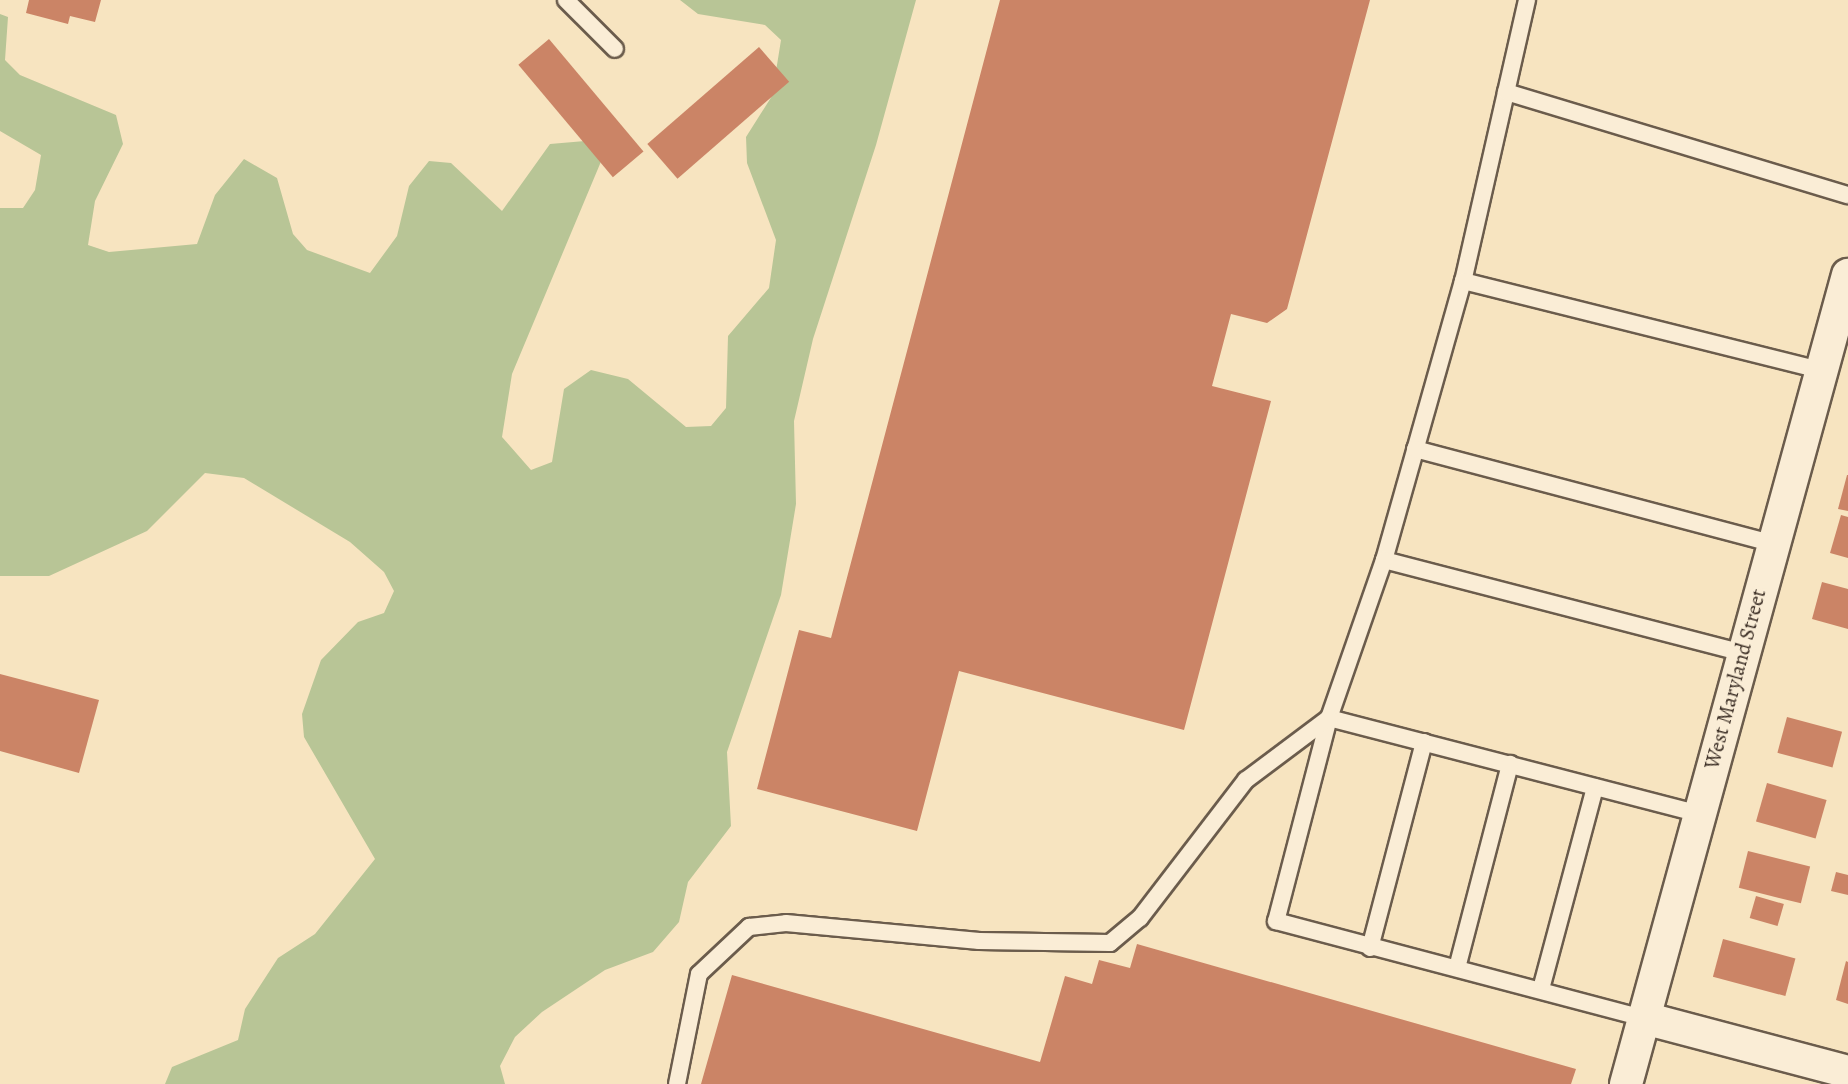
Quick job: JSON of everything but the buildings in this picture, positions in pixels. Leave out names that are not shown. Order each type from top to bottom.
[{"type":"street","name":"West Maryland Street","points":[[1626,1084],[1772,543],[1835,374],[1848,275]]},
{"type":"street","points":[[1644,1018],[1848,1072]]},
{"type":"lane","points":[[566,0],[615,49]]},
{"type":"lane","points":[[1527,0],[1463,281],[1384,560],[1329,718],[1276,921],[1644,1018]]},
{"type":"lane","points":[[1506,92],[1848,195]]},
{"type":"lane","points":[[1463,281],[1835,374]]},
{"type":"lane","points":[[1415,449],[1772,543]]},
{"type":"lane","points":[[1384,560],[1743,653]]},
{"type":"lane","points":[[1329,718],[1699,814]]},
{"type":"lane","points":[[677,1084],[699,974],[749,927],[786,923],[978,941],[1110,943],[1140,918],[1246,780],[1329,718]]},
{"type":"lane","points":[[1370,947],[1424,742]]},
{"type":"lane","points":[[1457,968],[1510,764]]},
{"type":"lane","points":[[1541,989],[1595,787]]},
{"type":"green space","points":[[680,0],[916,0],[876,145],[813,339],[794,421],[796,504],[781,595],[727,752],[731,826],[688,882],[679,922],[653,952],[605,970],[542,1012],[515,1037],[500,1066],[505,1084],[165,1084],[172,1067],[238,1040],[245,1009],[278,958],[315,934],[375,859],[304,737],[302,714],[321,660],[358,622],[384,613],[394,591],[384,572],[350,542],[244,478],[205,473],[147,531],[49,576],[0,576],[0,208],[23,208],[35,190],[41,155],[0,131],[0,14],[8,17],[5,60],[20,75],[116,115],[123,144],[95,201],[88,245],[109,252],[197,244],[215,195],[244,159],[277,178],[293,234],[307,250],[370,273],[397,236],[409,186],[429,161],[451,163],[502,211],[550,144],[585,141],[605,152],[512,374],[502,437],[531,470],[552,462],[564,389],[591,370],[628,379],[686,427],[711,426],[726,408],[728,336],[769,288],[776,240],[747,163],[746,137],[772,96],[781,40],[765,25],[698,14]]}]
